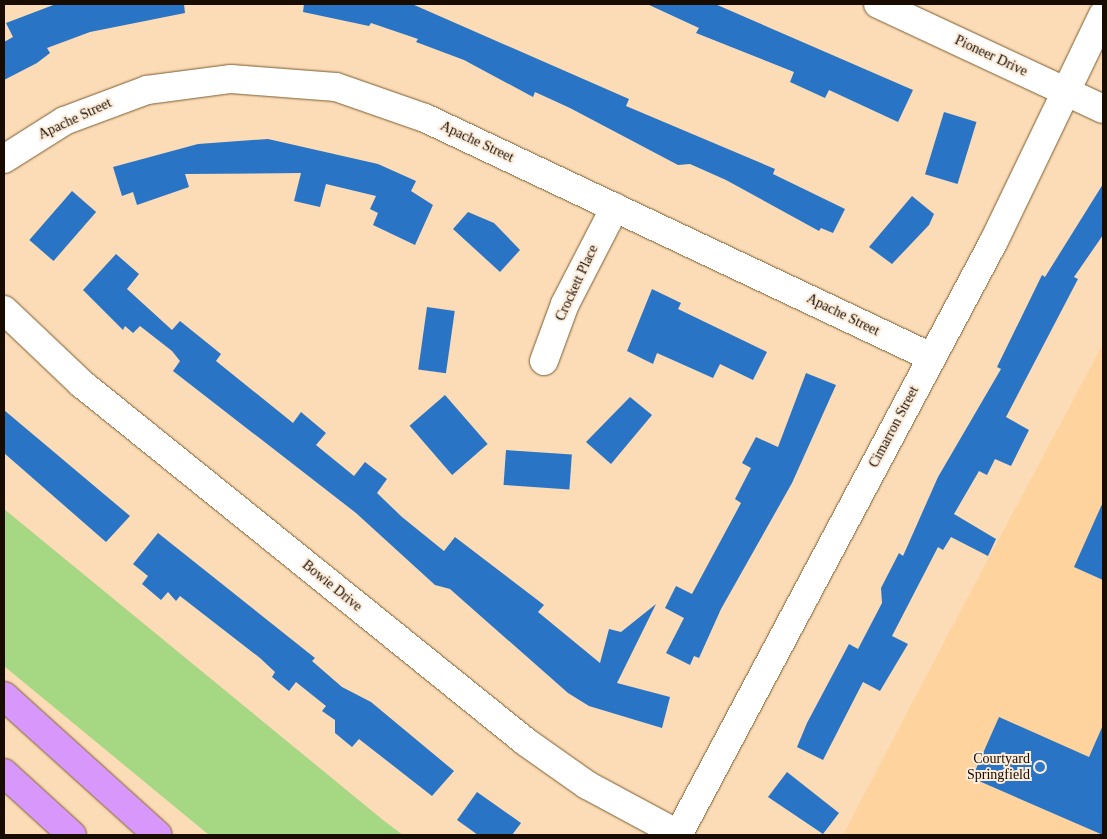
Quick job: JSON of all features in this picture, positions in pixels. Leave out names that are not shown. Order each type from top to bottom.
[{"type":"highway","points":[[4,696],[158,835]]},
{"type":"highway","points":[[4,773],[72,835]]},
{"type":"street","name":"Pioneer Drive","points":[[878,4],[1103,109]]},
{"type":"street","name":"Cimarron Street","points":[[679,835],[931,357],[1067,92],[1103,15]]},
{"type":"street","name":"Apache Street","points":[[4,159],[64,122],[147,90],[191,82],[267,79],[336,87],[374,98],[614,206],[931,357]]},
{"type":"street","name":"Crockett Place","points":[[544,361],[565,304],[614,206]]},
{"type":"street","name":"Bowie Drive","points":[[4,310],[82,384],[526,742],[587,785],[679,835]]},
{"type":"shaded area","points":[[1103,344],[1103,835],[843,835],[943,644]]},
{"type":"green space","points":[[4,509],[403,835],[209,835],[4,666]]},
{"type":"building","points":[[56,4],[184,4],[185,13],[90,32],[47,48],[50,53],[37,63],[4,80],[4,42],[13,37],[6,23]]},
{"type":"building","points":[[304,4],[412,4],[629,99],[626,106],[775,169],[773,174],[845,209],[833,233],[821,228],[819,231],[726,180],[690,164],[678,165],[570,108],[535,92],[533,97],[464,60],[416,42],[418,39],[371,23],[369,26],[303,12]]},
{"type":"building","points":[[647,4],[715,4],[913,90],[898,122],[829,90],[825,98],[790,82],[794,72],[696,33],[699,28]]},
{"type":"building","points":[[944,112],[977,122],[958,184],[925,174]]},
{"type":"building","points":[[268,139],[378,164],[416,181],[411,191],[433,205],[415,245],[373,225],[378,213],[370,209],[376,196],[326,184],[320,207],[294,201],[301,173],[185,174],[189,187],[137,205],[133,192],[122,196],[113,167],[198,144]]},
{"type":"building","points":[[1103,184],[1103,235],[1074,277],[1078,279],[1006,417],[1029,430],[1011,466],[995,459],[987,475],[979,471],[954,514],[996,539],[988,556],[951,537],[943,550],[938,547],[892,636],[908,644],[880,691],[863,682],[823,760],[797,747],[807,723],[849,644],[858,649],[882,603],[881,588],[899,553],[903,556],[938,477],[1001,369],[997,367],[1042,275],[1045,277]]},
{"type":"building","points":[[72,191],[96,212],[54,261],[29,240]]},
{"type":"building","points":[[912,196],[934,214],[929,225],[892,264],[869,247]]},
{"type":"building","points":[[468,212],[494,223],[520,250],[500,272],[453,229]]},
{"type":"building","points":[[116,254],[139,274],[127,289],[172,330],[180,321],[221,354],[216,361],[293,423],[301,412],[326,433],[316,445],[354,476],[365,462],[387,479],[377,493],[402,517],[444,551],[455,537],[544,605],[538,612],[600,663],[609,629],[621,632],[656,604],[617,683],[670,697],[662,728],[589,706],[568,693],[450,589],[435,585],[356,513],[173,371],[180,361],[172,351],[140,326],[133,333],[125,326],[123,330],[83,290]]},
{"type":"building","points":[[652,289],[681,303],[678,309],[767,352],[753,380],[720,364],[713,378],[657,353],[653,364],[627,351]]},
{"type":"building","points":[[427,307],[455,311],[446,373],[418,369]]},
{"type":"building","points":[[806,373],[836,385],[792,483],[721,609],[699,658],[694,656],[690,665],[666,653],[684,618],[665,608],[676,586],[692,594],[741,503],[735,499],[751,468],[742,463],[756,437],[778,447]]},
{"type":"building","points":[[445,395],[488,444],[452,475],[410,426]]},
{"type":"building","points":[[630,397],[652,415],[611,464],[586,442]]},
{"type":"building","points":[[4,410],[130,516],[106,542],[4,453]]},
{"type":"building","points":[[506,450],[572,455],[569,490],[504,485]]},
{"type":"building","points":[[1103,502],[1103,580],[1074,567]]},
{"type":"building","points":[[158,533],[315,658],[312,661],[342,687],[371,702],[454,771],[432,796],[359,739],[352,747],[335,733],[335,720],[322,711],[326,706],[296,682],[289,691],[272,677],[275,672],[260,658],[180,596],[176,601],[168,592],[161,600],[142,584],[148,576],[133,564]]},
{"type":"building","name":"Courtyard Springfield","points":[[999,717],[1089,757],[1103,725],[1103,835],[972,778]]},
{"type":"building","points":[[787,772],[839,813],[823,834],[768,797]]},
{"type":"building","points":[[477,792],[521,823],[512,835],[478,835],[457,820]]},
{"type":"place","name":"Courtyard Springfield","points":[[1040,767]]}]
